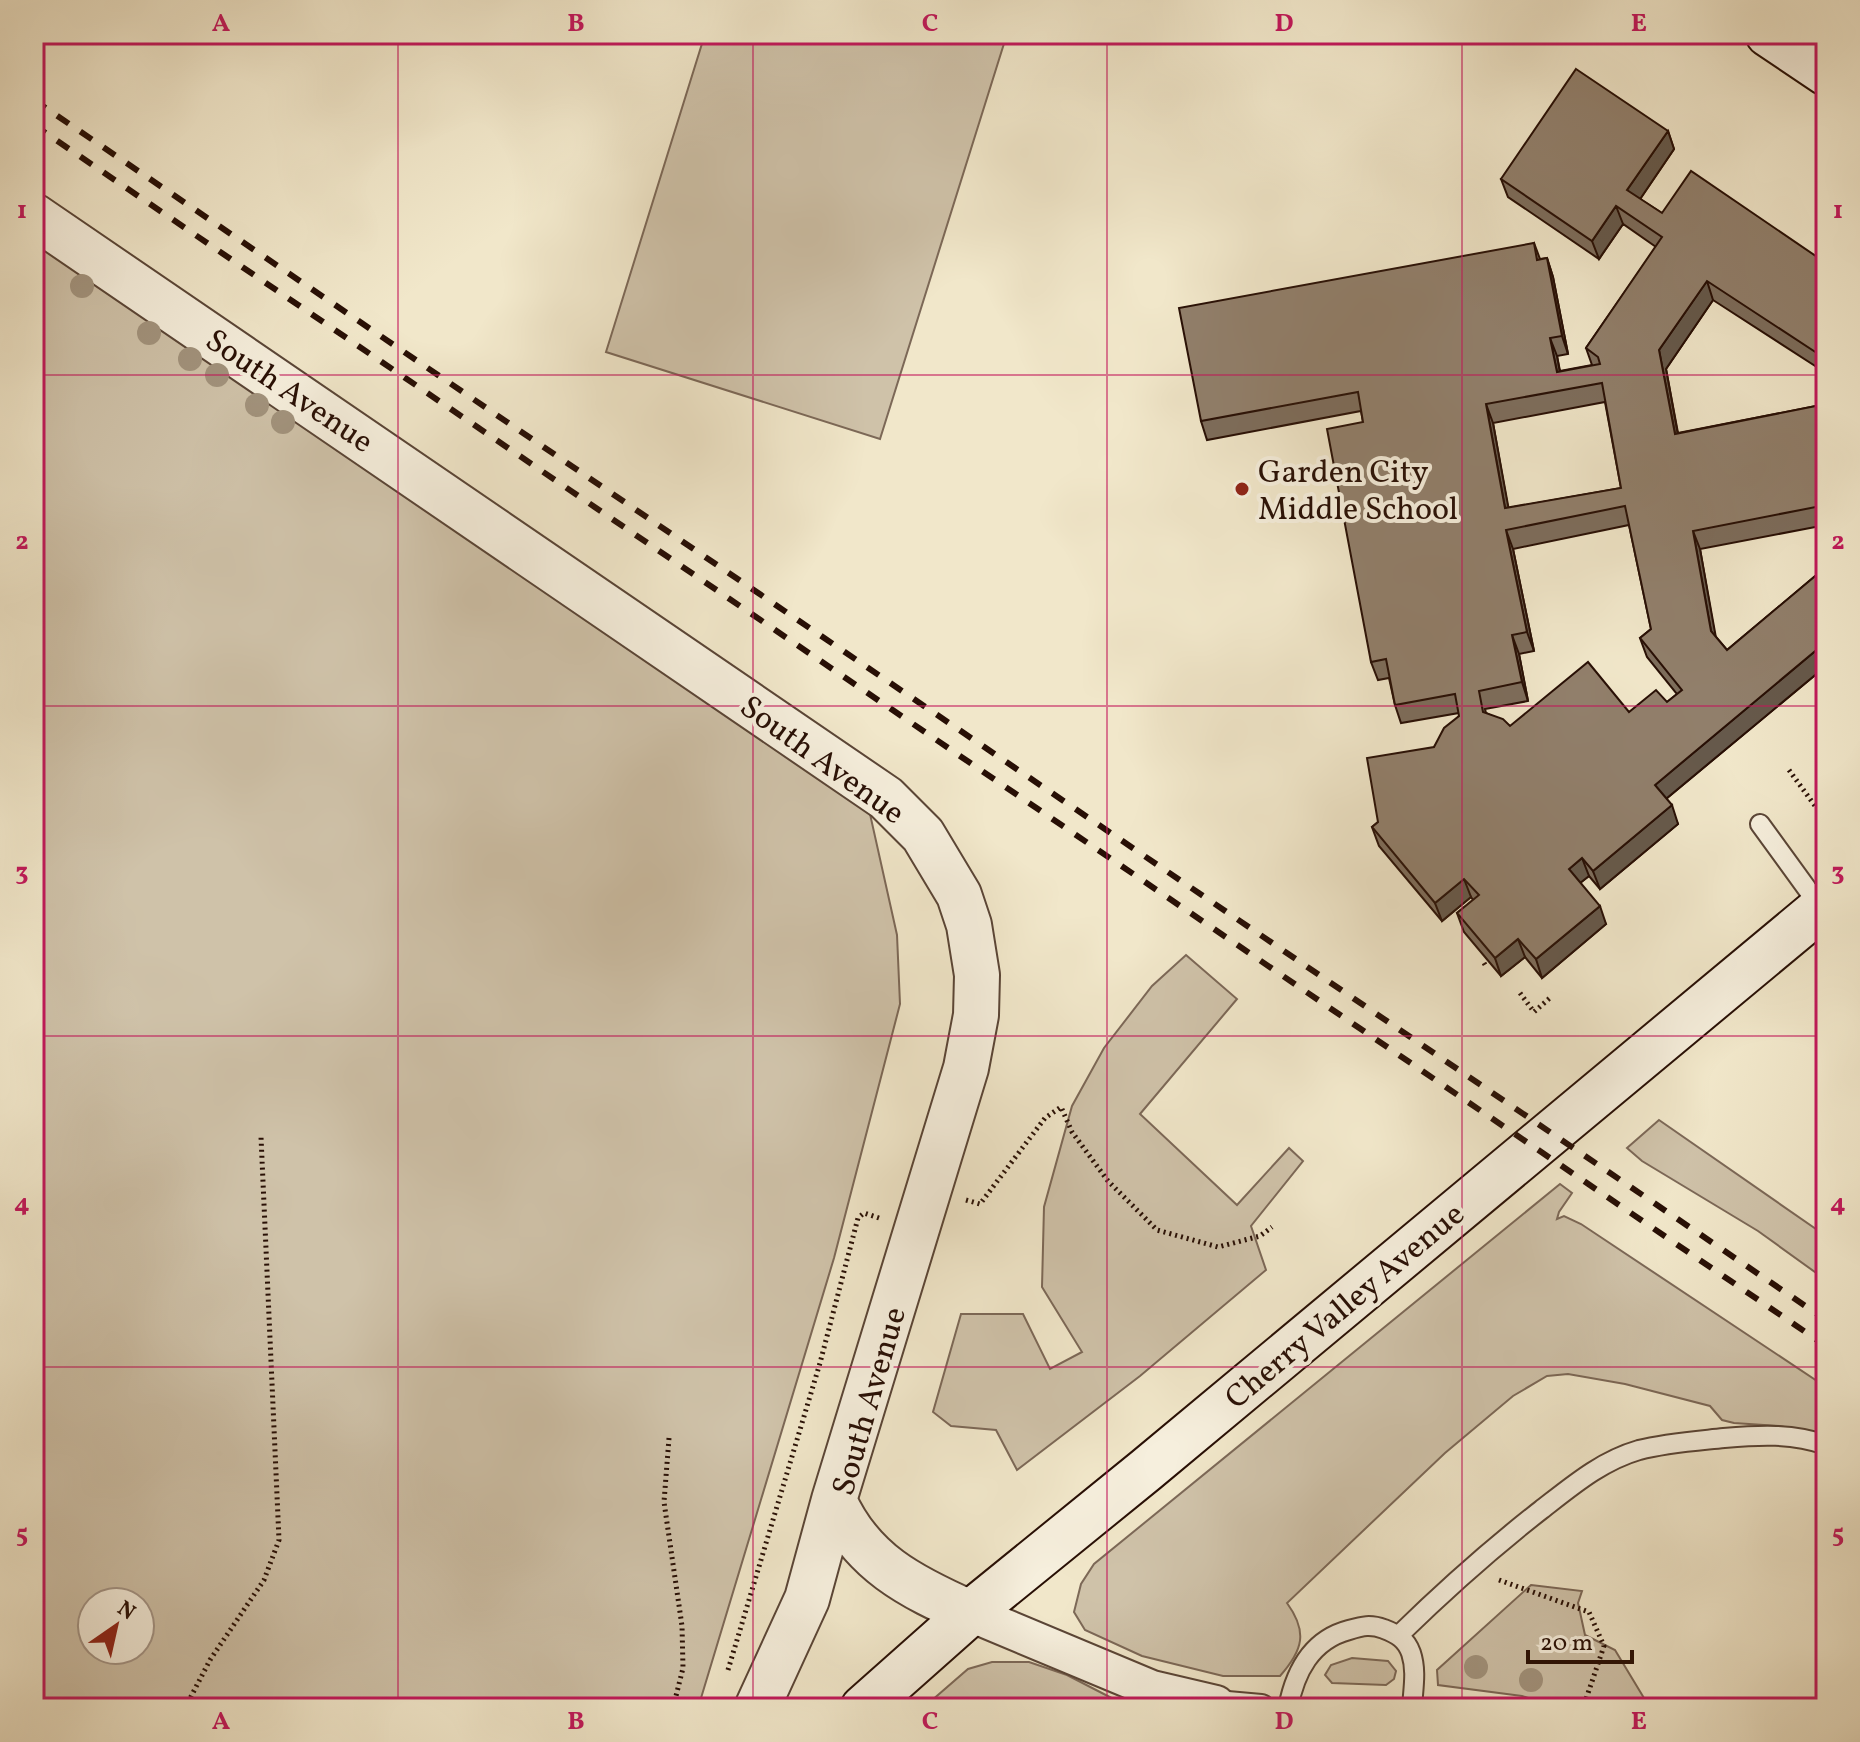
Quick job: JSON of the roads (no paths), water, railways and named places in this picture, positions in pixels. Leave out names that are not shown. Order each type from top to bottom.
[{"type":"street","points":[[1768,34],[1826,73]]},
{"type":"street","name":"South Avenue","points":[[34,216],[850,772],[886,798],[923,835],[959,895],[969,925],[977,975],[976,1015],[966,1068],[834,1500],[846,1526],[868,1552],[927,1594],[970,1613]]},
{"type":"street","name":"Cherry Valley Avenue","points":[[863,1708],[970,1613],[1823,906]]},
{"type":"street","points":[[786,1708],[803,1639],[807,1599],[834,1500]]},
{"type":"street","points":[[741,1694],[807,1599]]},
{"type":"street","points":[[970,1613],[1152,1689],[1216,1704],[1261,1708]]},
{"type":"lane","points":[[1760,824],[1823,906]]},
{"type":"lane","points":[[1399,1635],[1473,1567],[1590,1472],[1639,1450],[1762,1434],[1806,1438],[1826,1445]]},
{"type":"lane","points":[[1288,1708],[1296,1677],[1316,1648],[1335,1634],[1369,1624],[1399,1635],[1410,1649],[1415,1669],[1412,1708]]},
{"type":"railway","points":[[34,100],[1826,1320]]},
{"type":"railway","points":[[34,125],[1826,1346]]},
{"type":"place","name":"Garden City Middle School","points":[[1242,489]]}]
